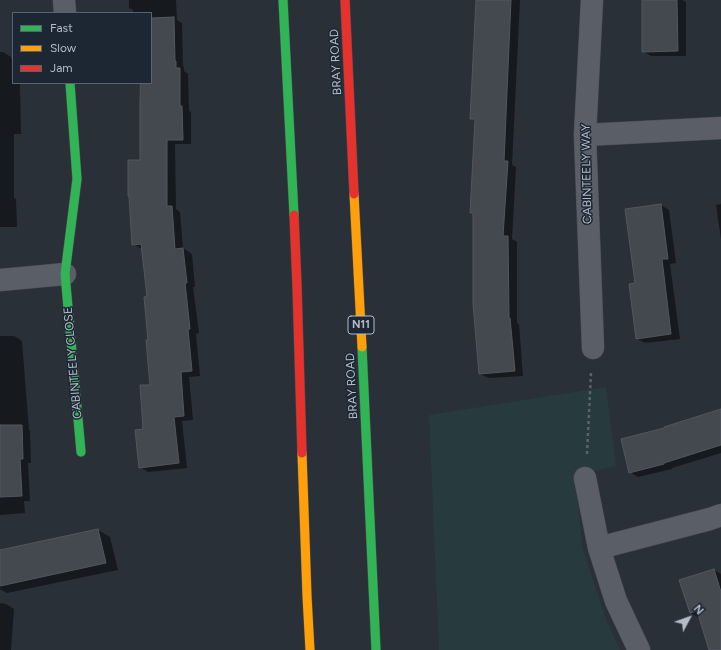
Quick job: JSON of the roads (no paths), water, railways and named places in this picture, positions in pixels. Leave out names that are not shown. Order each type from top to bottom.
[{"type":"main road","points":[[283,0],[297,286],[306,588],[310,650]]},
{"type":"main road","name":"BRAY ROAD","points":[[345,0],[376,650]]},
{"type":"main road","name":"CABINTEELY CLOSE","points":[[70,84],[77,179],[65,274],[81,452]]},
{"type":"street","points":[[64,0],[65,12]]},
{"type":"street","name":"CABINTEELY WAY","points":[[592,0],[585,135],[593,348]]},
{"type":"street","points":[[585,135],[721,128]]},
{"type":"street","points":[[0,280],[65,274]]},
{"type":"street","points":[[585,478],[599,548],[616,601],[639,650]]},
{"type":"street","points":[[599,548],[721,515]]}]
